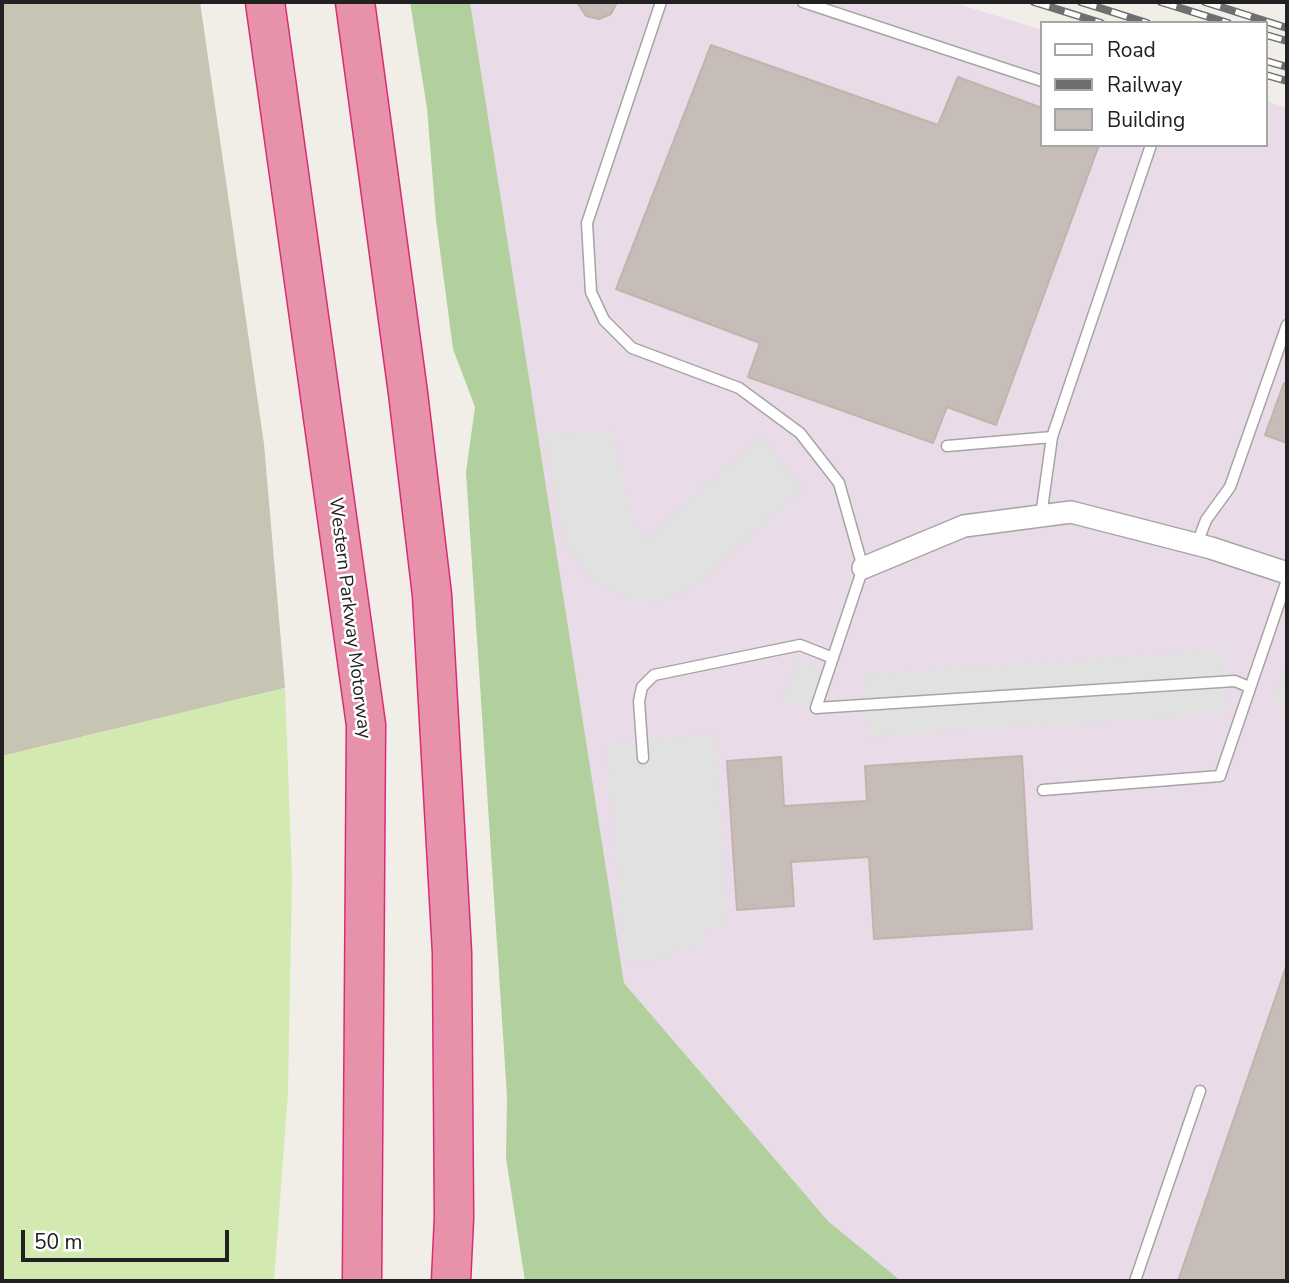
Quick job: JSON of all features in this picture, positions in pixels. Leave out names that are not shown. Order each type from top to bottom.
[{"type":"highway","name":"Western Parkway Motorway","points":[[265,2],[366,725],[362,1281]]},
{"type":"highway","points":[[355,2],[408,393],[432,595],[453,953],[452,1281]]},
{"type":"street","points":[[863,568],[964,526],[1071,512],[1197,544],[1287,573]]},
{"type":"lane","points":[[661,2],[587,223],[591,292],[604,320],[632,348],[738,388],[800,433],[839,483],[863,568],[816,708],[1235,681],[1249,687]]},
{"type":"lane","points":[[803,2],[1040,80]]},
{"type":"lane","points":[[1041,516],[1052,437],[1150,147]]},
{"type":"lane","points":[[1197,544],[1206,520],[1230,487],[1287,325]]},
{"type":"lane","points":[[947,446],[1052,437]]},
{"type":"lane","points":[[1043,790],[1220,776],[1287,580]]},
{"type":"lane","points":[[643,758],[639,701],[642,687],[654,675],[800,645],[833,658]]},
{"type":"lane","points":[[1135,1281],[1200,1091]]},
{"type":"shaded area","points":[[2,2],[200,2],[264,444],[285,688],[2,756]]},
{"type":"shaded area","points":[[470,2],[952,2],[1040,29],[1040,147],[1268,147],[1268,102],[1287,108],[1287,1281],[901,1281],[828,1221],[624,983]]},
{"type":"shaded area","points":[[613,429],[631,521],[649,538],[760,436],[803,487],[703,581],[666,601],[628,600],[590,578],[565,545],[543,435]]},
{"type":"shaded area","points":[[1223,650],[1227,714],[868,737],[864,674]]},
{"type":"shaded area","points":[[798,659],[828,673],[816,708],[780,700]]},
{"type":"shaded area","points":[[1287,663],[1287,711],[1272,706]]},
{"type":"shaded area","points":[[716,733],[727,928],[703,929],[703,947],[674,949],[674,959],[624,962],[606,745]]},
{"type":"green space","points":[[410,2],[470,2],[624,983],[828,1221],[901,1281],[525,1281],[506,1158],[507,1096],[466,472],[475,407],[453,349],[436,220],[427,108]]},
{"type":"green space","points":[[285,688],[292,877],[288,1092],[274,1281],[2,1281],[2,756]]},
{"type":"building","points":[[577,2],[617,2],[611,14],[599,19],[586,16]]},
{"type":"building","points":[[711,45],[938,125],[958,77],[1040,107],[1040,147],[1098,147],[996,425],[947,407],[933,443],[748,377],[760,343],[616,289]]},
{"type":"building","points":[[1284,383],[1287,384],[1287,443],[1265,435]]},
{"type":"building","points":[[1022,756],[1032,929],[874,939],[869,857],[791,862],[794,906],[737,910],[727,761],[781,757],[784,806],[867,801],[865,766]]},
{"type":"building","points":[[1287,964],[1287,1281],[1178,1281]]},
{"type":"railway","points":[[1034,2],[1095,21]]},
{"type":"railway","points":[[1081,2],[1141,21]]},
{"type":"railway","points":[[1161,2],[1222,21]]},
{"type":"railway","points":[[1205,2],[1265,21]]},
{"type":"railway","points":[[1268,22],[1287,28]]},
{"type":"railway","points":[[1268,36],[1287,41]]},
{"type":"railway","points":[[1268,62],[1287,67]]},
{"type":"railway","points":[[1268,76],[1287,81]]}]
